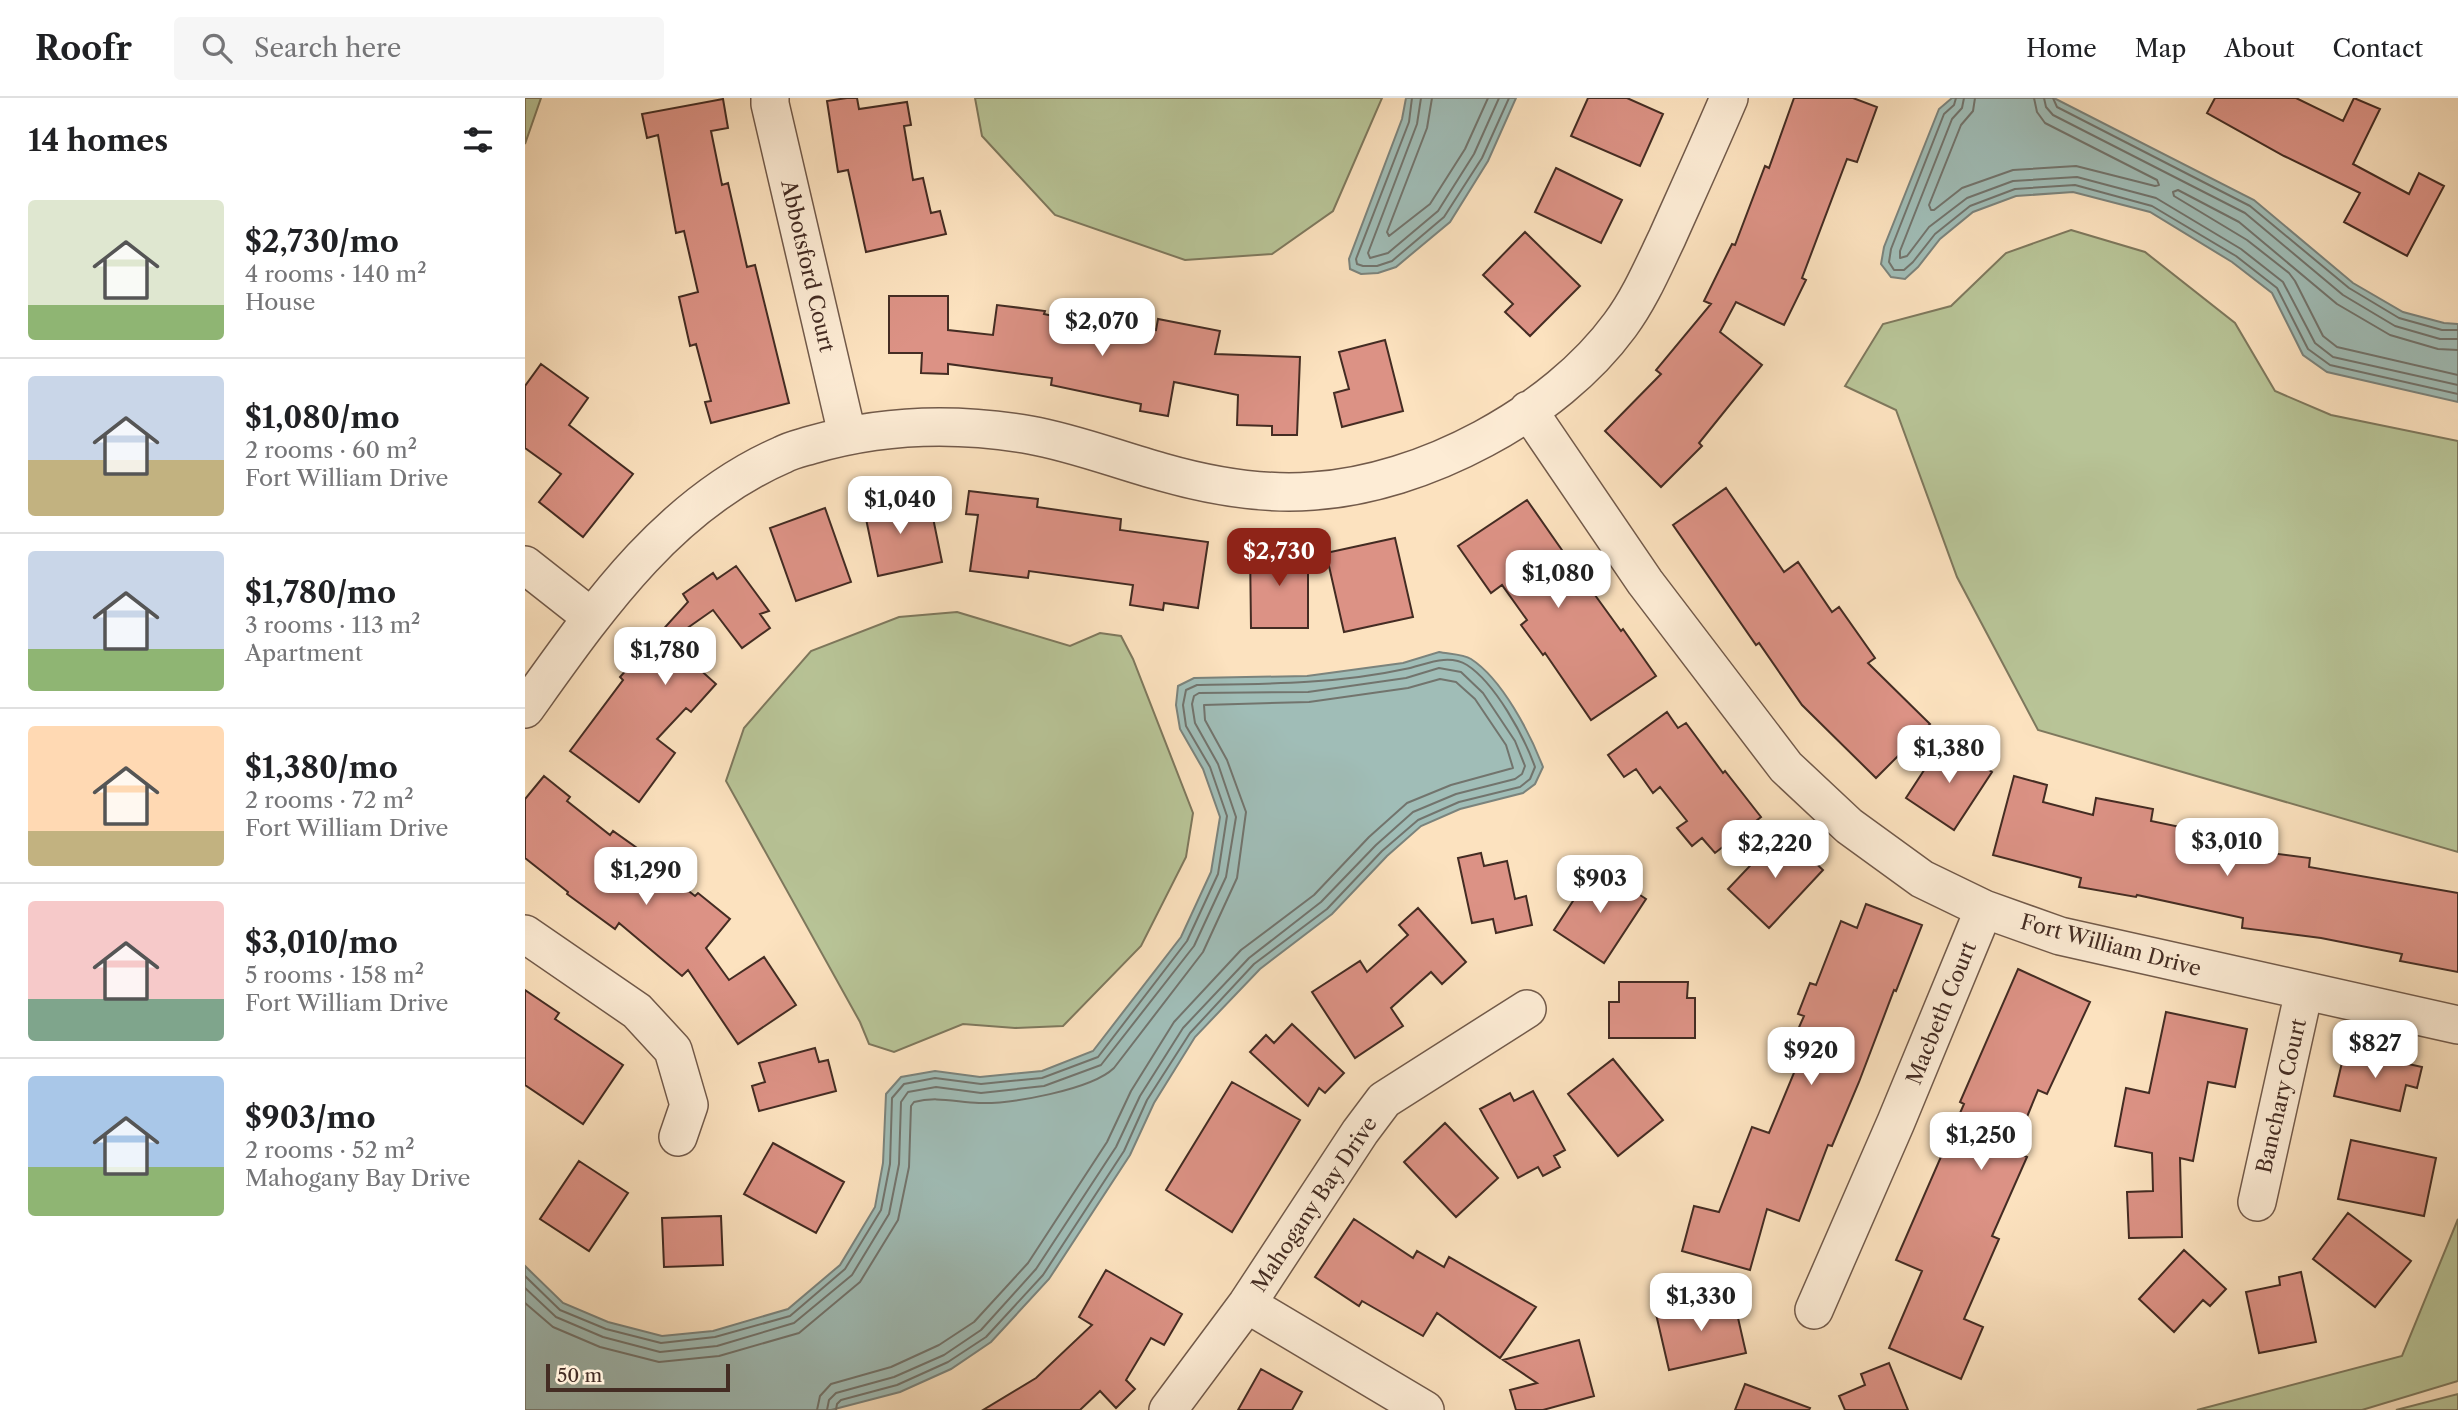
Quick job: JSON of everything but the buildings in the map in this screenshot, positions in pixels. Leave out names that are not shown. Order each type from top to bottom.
[{"type":"street","name":"Abbotsford Court","points":[[770,98],[848,434]]},
{"type":"street","points":[[525,709],[591,617],[651,548],[689,511],[727,485],[783,454],[848,434],[911,427],[971,427],[1032,436],[1166,474],[1241,490],[1314,491],[1383,480],[1442,459],[1497,431],[1528,410],[1591,360],[1621,325],[1644,287],[1729,98]]},
{"type":"street","name":"Fort William Drive","points":[[1528,410],[1645,582],[1786,767],[1849,826],[1922,880],[1984,909],[2060,936],[2458,1025]]},
{"type":"street","points":[[525,565],[591,617]]},
{"type":"street","name":"Macbeth Court","points":[[1814,1310],[1896,1122],[1984,909]]},
{"type":"street","points":[[525,934],[637,1011],[673,1050],[689,1105],[678,1137]]},
{"type":"street","name":"Banchary Court","points":[[2257,1202],[2304,991]]},
{"type":"street","name":"Mahogany Bay Drive","points":[[1168,1410],[1247,1304],[1384,1100],[1527,1009]]},
{"type":"street","points":[[1247,1304],[1425,1410]]},
{"type":"green space","points":[[525,98],[541,98],[525,144]]},
{"type":"green space","points":[[975,98],[1382,98],[1333,211],[1272,254],[1185,260],[1055,215],[982,136]]},
{"type":"green space","points":[[2071,230],[2145,252],[2235,323],[2275,391],[2331,415],[2458,441],[2458,852],[2038,730],[1957,577],[1896,410],[1845,386],[1883,324],[1951,306],[2006,253]]},
{"type":"green space","points":[[957,612],[1070,646],[1100,633],[1121,636],[1133,659],[1193,813],[1186,857],[1141,946],[1063,1026],[1015,1028],[963,1024],[894,1052],[869,1044],[860,1022],[726,781],[744,728],[811,651],[899,617]]},
{"type":"green space","points":[[2458,1219],[2458,1381],[2362,1410],[2197,1410],[2402,1356]]},
{"type":"green space","points":[[2458,1394],[2458,1410],[2396,1410]]},
{"type":"water","points":[[1406,98],[1516,98],[1488,161],[1450,222],[1396,267],[1378,273],[1361,274],[1350,269],[1349,259],[1402,119]]},
{"type":"water","points":[[1952,98],[2054,98],[2254,200],[2353,283],[2403,312],[2458,324],[2458,402],[2327,372],[2303,355],[2272,293],[2232,262],[2150,212],[2073,192],[2016,196],[1973,212],[1940,239],[1905,279],[1891,277],[1881,264],[1884,247],[1939,109]]},
{"type":"water","points":[[1439,652],[1471,659],[1504,693],[1523,723],[1543,767],[1535,784],[1523,793],[1460,809],[1421,826],[1387,856],[1332,914],[1260,969],[1195,1037],[1154,1103],[1130,1155],[1049,1279],[991,1342],[951,1369],[900,1392],[831,1410],[525,1410],[525,1266],[563,1303],[608,1322],[662,1336],[713,1331],[788,1309],[840,1265],[875,1207],[883,1163],[886,1094],[901,1077],[935,1071],[980,1077],[1042,1071],[1093,1051],[1181,937],[1211,872],[1220,817],[1203,769],[1180,729],[1176,705],[1178,686],[1194,678],[1307,676],[1403,663]]}]
